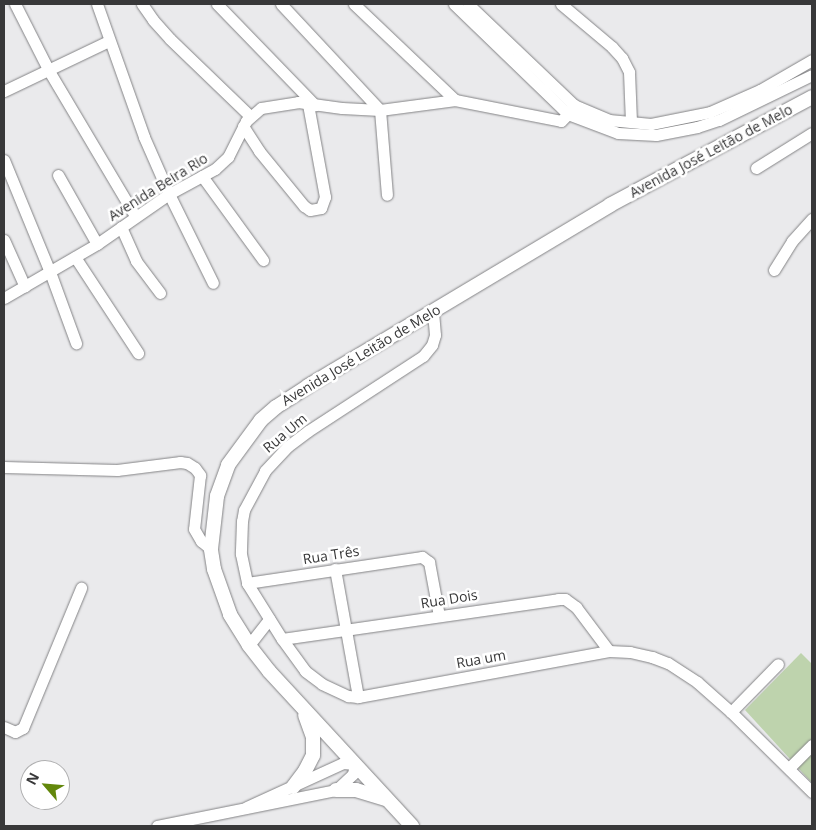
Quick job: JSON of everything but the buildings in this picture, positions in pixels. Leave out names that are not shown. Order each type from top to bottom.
[{"type":"main road","name":"Avenida José Leitão de Melo","points":[[412,826],[303,710],[249,645],[230,614],[222,595],[211,549],[214,514],[225,474],[238,450],[261,420],[276,407],[308,386],[610,204],[812,97]]},
{"type":"main road","points":[[293,787],[308,768],[314,750],[312,732],[303,710]]},
{"type":"main road","points":[[336,790],[356,790],[389,800]]},
{"type":"street","points":[[15,4],[49,71],[134,216]]},
{"type":"street","points":[[97,4],[144,137],[169,194],[213,283]]},
{"type":"street","points":[[142,4],[153,20],[246,121],[259,151],[304,206],[310,210],[321,208],[325,197],[311,104],[217,4]]},
{"type":"street","points":[[281,4],[380,110],[387,195]]},
{"type":"street","points":[[354,4],[455,100]]},
{"type":"street","name":"Avenida José Leitão de Melo","points":[[454,4],[571,110],[608,124],[618,133],[656,135],[697,127],[719,120],[812,75]]},
{"type":"street","name":"Avenida José Leitão de Melo","points":[[468,4],[571,110]]},
{"type":"street","points":[[561,4],[612,47],[622,58],[629,72],[631,121]]},
{"type":"street","points":[[6,87],[49,71],[109,40]]},
{"type":"street","name":"Avenida José Leitão de Melo","points":[[608,124],[631,121],[651,124],[670,122],[710,112],[760,90],[809,62]]},
{"type":"street","points":[[246,121],[270,106],[290,102],[380,110],[455,100],[559,121],[571,110]]},
{"type":"street","name":"Avenida Beira Rio","points":[[4,298],[97,244],[134,216],[169,194],[215,169],[228,157],[246,121]]},
{"type":"street","points":[[756,168],[812,133]]},
{"type":"street","points":[[4,160],[50,272],[76,343]]},
{"type":"street","points":[[58,175],[97,244]]},
{"type":"street","points":[[202,176],[262,260]]},
{"type":"street","points":[[774,270],[792,241],[812,218]]},
{"type":"street","points":[[121,227],[136,261],[160,293]]},
{"type":"street","points":[[4,240],[25,287]]},
{"type":"street","points":[[75,257],[138,353]]},
{"type":"street","name":"Rua Um","points":[[358,697],[342,694],[314,678],[296,660],[247,584],[241,554],[244,510],[265,471],[288,446],[423,356],[429,350],[435,335],[433,312]]},
{"type":"street","points":[[4,466],[117,470],[180,462],[187,463],[200,475],[194,529],[202,541],[211,549]]},
{"type":"street","name":"Rua Três","points":[[247,584],[419,557],[429,562],[439,616]]},
{"type":"street","points":[[335,569],[358,697]]},
{"type":"street","points":[[7,731],[17,732],[23,728],[81,588]]},
{"type":"street","name":"Rua Dois","points":[[282,639],[558,598],[565,599],[576,607],[609,651]]},
{"type":"street","points":[[249,645],[269,619]]},
{"type":"street","name":"Rua um","points":[[358,697],[609,651],[641,654],[668,663],[696,682],[731,712],[790,768],[812,792]]},
{"type":"street","points":[[731,712],[778,664]]},
{"type":"street","points":[[790,768],[812,745]]},
{"type":"street","points":[[157,826],[247,806],[336,790],[353,774],[355,764],[344,763],[247,806]]},
{"type":"green space","points":[[801,653],[812,664],[812,783],[745,710]]}]
